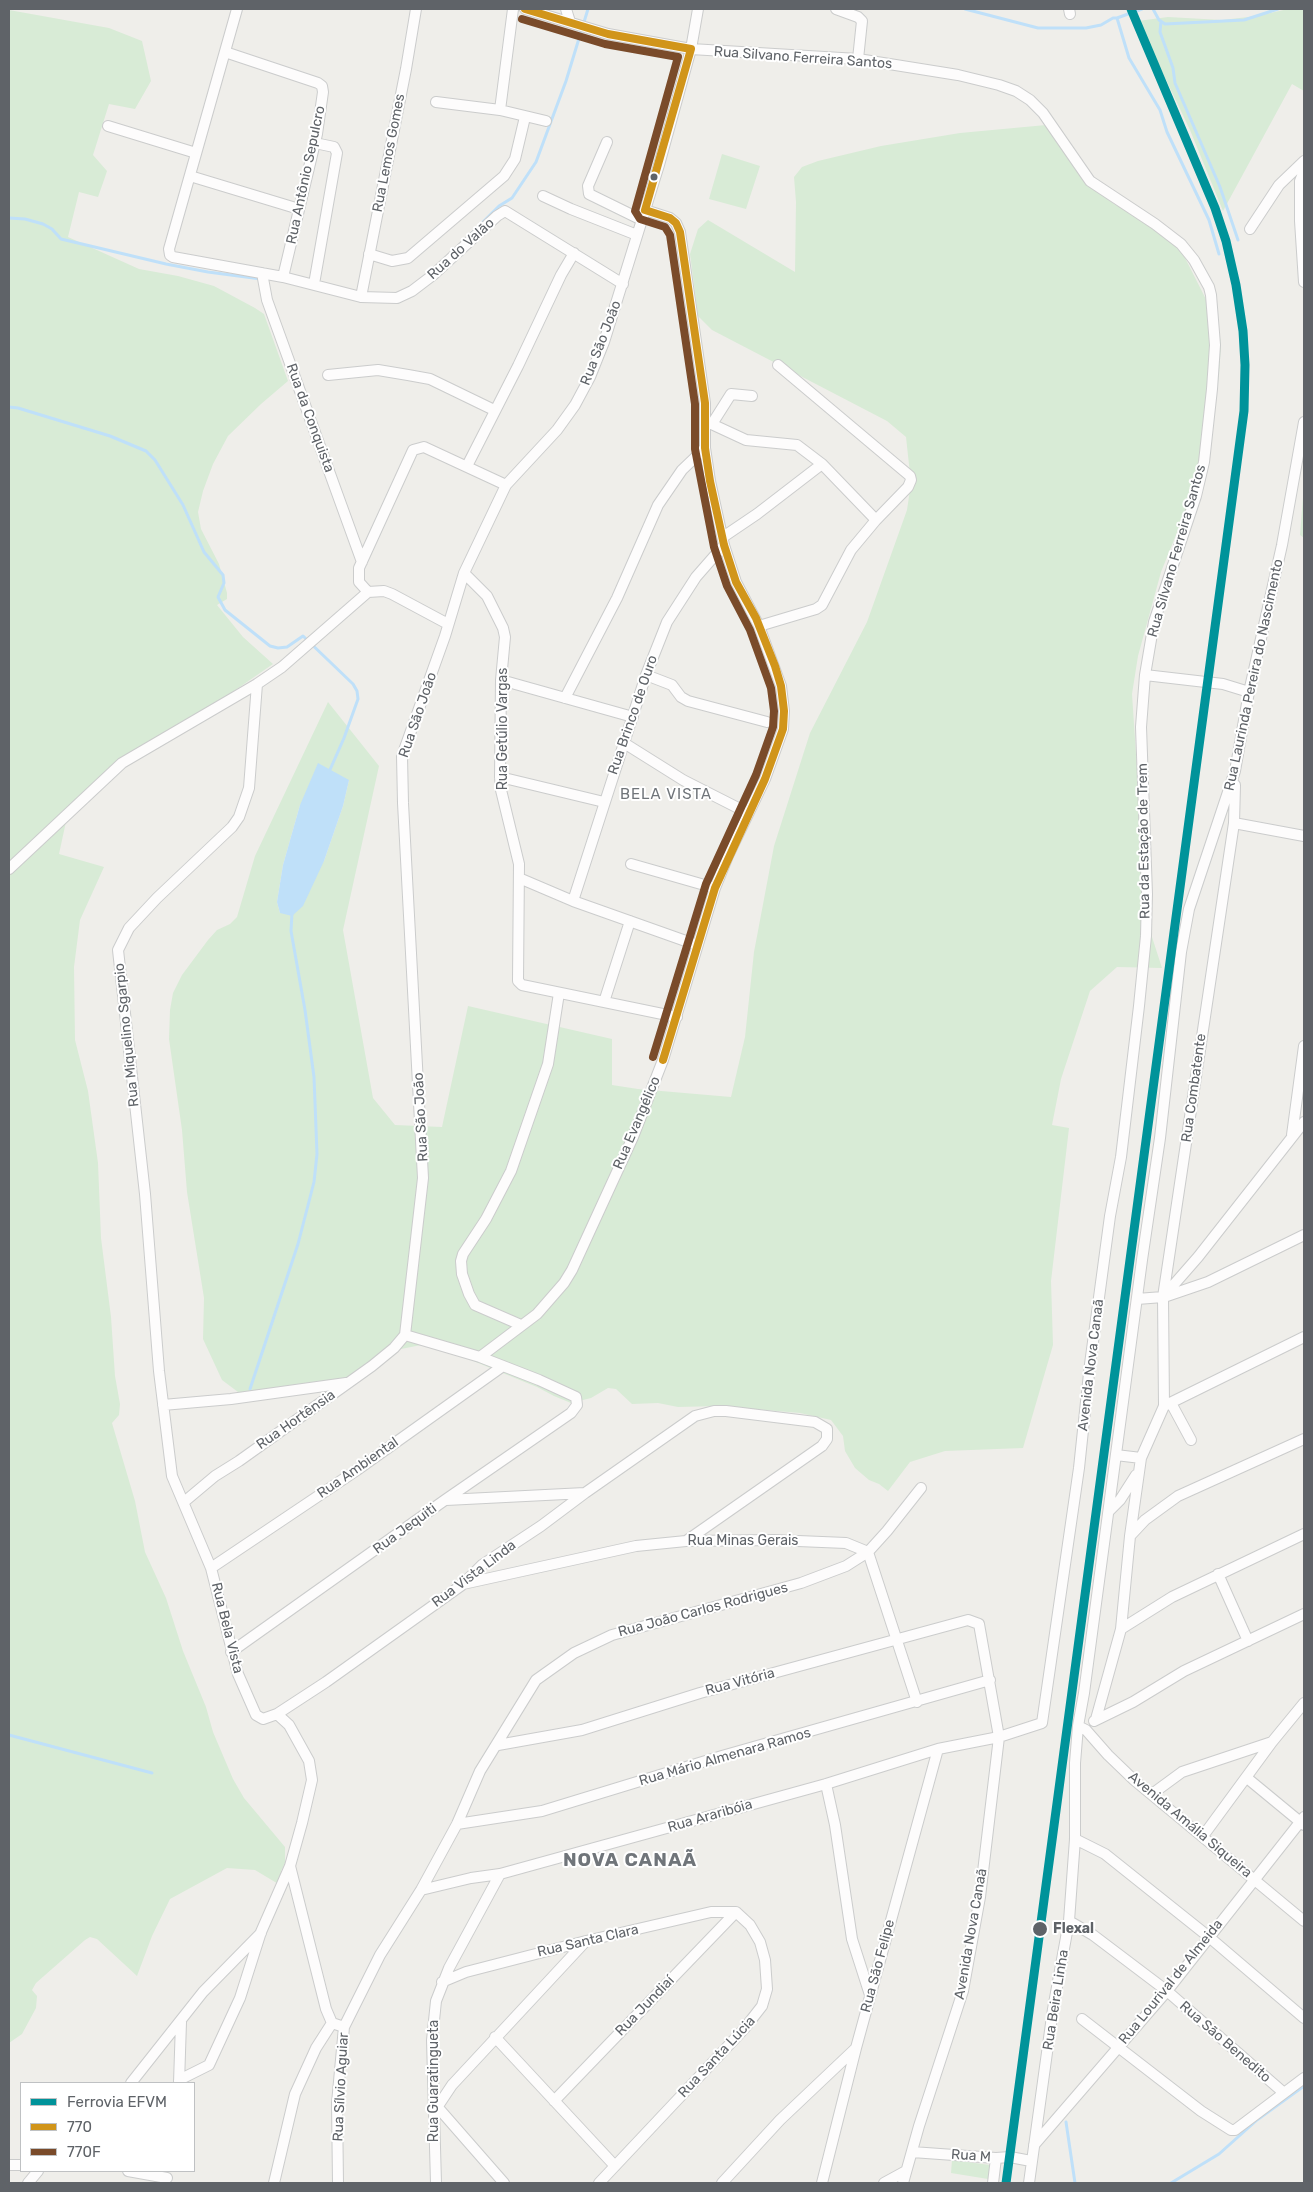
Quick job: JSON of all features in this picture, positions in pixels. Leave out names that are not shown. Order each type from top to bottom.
[{"type":"street","points":[[237,9],[190,176],[299,209]]},
{"type":"street","name":"Rua Lemos Gomes","points":[[361,297],[416,9]]},
{"type":"street","points":[[500,110],[513,9]]},
{"type":"street","name":"Rua Silvano Ferreira Santos","points":[[525,9],[608,34],[691,49],[858,59],[918,68],[999,84],[1016,91],[1030,100],[1043,113],[1058,132],[1076,163],[1090,181],[1155,224],[1180,244],[1194,260],[1209,287],[1215,345],[1212,389],[1204,462],[1196,496],[1154,622],[1145,674]]},
{"type":"street","points":[[566,9],[570,22]]},
{"type":"street","points":[[691,49],[700,9]]},
{"type":"street","points":[[836,9],[858,17],[862,21],[858,59]]},
{"type":"street","name":"Rua São João","points":[[405,1335],[424,1178],[401,767],[402,756],[464,573],[506,485],[557,430],[575,405],[590,376],[623,284],[691,49]]},
{"type":"street","name":"Rua Antônio Sepulcro","points":[[225,52],[318,83],[322,86],[323,92],[315,143],[283,277]]},
{"type":"street","points":[[436,102],[500,110],[546,121]]},
{"type":"street","points":[[369,254],[392,261],[408,258],[504,176],[515,159],[524,117]]},
{"type":"street","points":[[108,126],[196,153]]},
{"type":"street","name":"Rua Evangélico","points":[[480,1357],[550,1301],[572,1270],[633,1137],[663,1060],[715,888],[765,779],[783,729],[784,712],[781,686],[759,626],[736,582],[710,481],[705,448],[709,423],[680,232],[676,223],[670,218],[643,215],[589,194],[588,186],[607,142]]},
{"type":"street","points":[[314,284],[337,152],[334,147],[315,143]]},
{"type":"street","points":[[1250,229],[1279,185],[1304,161]]},
{"type":"street","points":[[1304,171],[1300,181],[1300,221],[1304,282]]},
{"type":"street","name":"Rua do Valão","points":[[190,176],[169,249],[170,255],[178,259],[283,277],[361,297],[398,298],[412,291],[433,275],[497,216],[505,211],[623,284]]},
{"type":"street","points":[[543,196],[571,210],[637,235]]},
{"type":"street","points":[[467,466],[518,366],[561,275],[574,253]]},
{"type":"street","name":"Rua da Conquista","points":[[262,273],[267,300],[362,562]]},
{"type":"street","points":[[759,626],[816,609],[822,605],[844,560],[876,520],[911,483],[910,476],[778,365]]},
{"type":"street","points":[[328,375],[378,370],[408,374],[430,380],[494,410]]},
{"type":"street","points":[[752,396],[731,394],[709,423],[746,440],[797,445],[822,464],[876,520]]},
{"type":"street","name":"Rua Laurinda Pereira do Nascimento","points":[[1082,1728],[1084,1693],[1160,1138],[1181,952],[1189,909],[1236,771],[1249,692],[1282,545],[1304,422]]},
{"type":"street","points":[[368,592],[359,582],[358,575],[362,562],[414,450],[424,447],[506,485]]},
{"type":"street","points":[[565,698],[617,598],[658,505],[682,470],[705,448]]},
{"type":"street","name":"Rua Brinco de Ouro","points":[[573,900],[646,675],[667,622],[683,594],[724,541],[822,464]]},
{"type":"street","name":"Rua Getúlio Vargas","points":[[464,573],[487,596],[503,628],[504,637],[500,680],[500,777],[501,790],[517,852],[519,878],[517,977],[522,985],[559,993]]},
{"type":"street","points":[[9,869],[122,764],[257,684],[282,667],[368,592],[384,591],[392,594],[448,624]]},
{"type":"street","points":[[1145,674],[1223,684],[1249,692]]},
{"type":"street","name":"Rua da Estação de Trem","points":[[1139,1006],[1146,936],[1147,894],[1141,727],[1145,674]]},
{"type":"street","points":[[646,675],[672,685],[681,697],[688,701],[766,722]]},
{"type":"street","points":[[500,680],[633,717]]},
{"type":"street","name":"Rua Miquelino Sgarpio","points":[[164,1405],[159,1371],[145,1194],[118,950],[129,928],[157,898],[232,827],[239,817],[249,788],[257,684]]},
{"type":"street","points":[[624,744],[683,780],[748,813]]},
{"type":"street","name":"Rua Combatente","points":[[1168,1404],[1164,1297],[1234,823],[1236,771]]},
{"type":"street","points":[[500,777],[604,802]]},
{"type":"street","points":[[1234,823],[1304,836]]},
{"type":"street","points":[[631,864],[715,888]]},
{"type":"street","points":[[519,878],[573,900],[697,945]]},
{"type":"street","points":[[604,1002],[630,920]]},
{"type":"street","points":[[521,1325],[475,1305],[466,1287],[461,1261],[463,1254],[486,1219],[511,1171],[548,1064],[559,993],[677,1017]]},
{"type":"street","name":"Avenida Nova Canaã","points":[[1042,1723],[1079,1468],[1092,1354],[1110,1216],[1121,1157],[1139,1006]]},
{"type":"street","points":[[1292,1136],[1304,1046]]},
{"type":"street","points":[[1164,1297],[1247,1196],[1304,1122]]},
{"type":"street","points":[[1137,1298],[1164,1297],[1208,1282],[1304,1235]]},
{"type":"street","points":[[405,1335],[480,1357],[503,1366]]},
{"type":"street","name":"Rua Hortênsia","points":[[184,1502],[215,1476],[350,1382],[394,1348],[405,1335]]},
{"type":"street","points":[[1096,1719],[1121,1629],[1130,1536],[1141,1458],[1168,1404],[1304,1337]]},
{"type":"street","name":"Rua Jequiti","points":[[231,1652],[571,1413],[577,1404],[576,1398],[572,1395],[503,1366]]},
{"type":"street","name":"Rua Ambiental","points":[[212,1568],[357,1470],[503,1366]]},
{"type":"street","points":[[164,1405],[231,1399],[350,1382]]},
{"type":"street","points":[[1168,1404],[1191,1440]]},
{"type":"street","name":"Rua Bela Vista","points":[[164,1405],[172,1476],[212,1568],[221,1600],[231,1652],[238,1674],[256,1715],[263,1719],[277,1714]]},
{"type":"street","name":"Rua Vista Linda","points":[[277,1714],[462,1585],[482,1565],[542,1526],[585,1493],[695,1416],[714,1411],[726,1411],[815,1422],[827,1429],[826,1439],[822,1446],[686,1541]]},
{"type":"street","points":[[1130,1536],[1145,1520],[1178,1496],[1304,1439]]},
{"type":"street","points":[[1116,1455],[1141,1458]]},
{"type":"street","points":[[1108,1512],[1124,1495],[1139,1470]]},
{"type":"street","name":"Rua João Carlos Rodrigues","points":[[458,1824],[480,1771],[498,1745],[536,1680],[574,1653],[612,1635],[801,1583],[846,1566],[868,1552],[921,1488]]},
{"type":"street","points":[[445,1500],[585,1493]]},
{"type":"street","points":[[1121,1629],[1172,1596],[1304,1534]]},
{"type":"street","name":"Rua Minas Gerais","points":[[462,1585],[636,1546],[686,1541],[774,1540],[839,1542],[868,1552]]},
{"type":"street","points":[[868,1552],[917,1702]]},
{"type":"street","points":[[1218,1574],[1248,1641]]},
{"type":"street","points":[[1082,1728],[1096,1719],[1133,1702],[1184,1671],[1304,1614]]},
{"type":"street","name":"Rua Vitória","points":[[498,1745],[582,1730],[700,1693],[968,1620],[976,1621],[980,1627]]},
{"type":"street","name":"Avenida Nova Canaã","points":[[903,2183],[965,1984],[980,1897],[999,1737],[980,1627]]},
{"type":"street","name":"Rua Mário Almenara Ramos","points":[[458,1824],[542,1811],[722,1756],[990,1680]]},
{"type":"street","points":[[1203,1836],[1272,1742],[1304,1703]]},
{"type":"street","points":[[179,2082],[208,2065],[240,1998],[262,1932],[290,1866],[302,1823],[312,1780],[306,1752],[289,1725],[277,1714]]},
{"type":"street","name":"Rua Araribóia","points":[[421,1890],[471,1878],[500,1874],[826,1784],[938,1750],[999,1737],[1042,1723]]},
{"type":"street","name":"Avenida Amália Siqueira","points":[[1082,1728],[1108,1755],[1152,1794],[1304,1921]]},
{"type":"street","name":"Rua Beira Linha","points":[[1029,2183],[1053,2009],[1069,1921],[1076,1839],[1075,1763],[1082,1728]]},
{"type":"street","points":[[1152,1794],[1182,1772],[1272,1742]]},
{"type":"street","name":"Rua São Felipe","points":[[822,2183],[870,1995],[938,1750]]},
{"type":"street","points":[[1247,1778],[1303,1821]]},
{"type":"street","points":[[826,1784],[835,1825],[852,1939],[870,1995]]},
{"type":"street","name":"Rua Lourival de Almeida","points":[[1034,2144],[1167,1992],[1303,1821]]},
{"type":"street","name":"Rua Sílvio Aguiar","points":[[338,2183],[337,2103],[344,2027],[380,1954],[421,1890],[458,1824]]},
{"type":"street","points":[[1076,1839],[1105,1854],[1209,1937],[1304,2018]]},
{"type":"street","points":[[290,1866],[322,1996],[332,2023]]},
{"type":"street","name":"Rua Guaratingueta","points":[[436,2183],[436,2105],[432,2040],[434,2008],[442,1982],[500,1874]]},
{"type":"street","name":"Rua Santa Clara","points":[[442,1982],[466,1972],[586,1941],[718,1910],[736,1912]]},
{"type":"street","name":"Rua Jundiaí","points":[[554,2101],[736,1912]]},
{"type":"street","name":"Rua Santa Lúcia","points":[[600,2183],[744,2029],[762,2006],[767,1989],[765,1960],[760,1942],[750,1925],[736,1912]]},
{"type":"street","name":"Rua São Benedito","points":[[1069,1921],[1093,1935],[1167,1992],[1284,2093]]},
{"type":"street","points":[[132,2082],[203,1992],[262,1932]]},
{"type":"street","points":[[504,2183],[436,2105],[495,2037],[586,1941]]},
{"type":"street","points":[[1082,2019],[1201,2111],[1225,2127],[1235,2130],[1304,2078]]},
{"type":"street","points":[[179,2082],[180,2022]]},
{"type":"street","points":[[332,2023],[344,2027]]},
{"type":"street","points":[[274,2183],[296,2094],[316,2048],[332,2023]]},
{"type":"street","points":[[495,2037],[615,2166]]},
{"type":"street","points":[[722,2183],[780,2120],[856,2048]]},
{"type":"street","name":"Rua M","points":[[912,2152],[1010,2158],[1031,2162]]},
{"type":"street","points":[[993,2183],[996,2158]]},
{"type":"street","points":[[884,2183],[906,2171]]},
{"type":"street","points":[[28,2183],[37,2172]]},
{"type":"street","points":[[134,2172],[167,2177]]},
{"type":"green space","points":[[1288,9],[1304,9],[1304,91],[1292,84],[1223,211],[1190,130],[1138,21],[1168,17],[1222,20],[1257,16]]},
{"type":"green space","points":[[9,10],[109,28],[142,41],[151,81],[135,109],[109,104],[93,155],[107,171],[98,197],[79,192],[68,237],[139,269],[178,276],[214,286],[255,308],[264,314],[288,381],[228,436],[213,464],[198,512],[201,529],[219,564],[227,593],[227,599],[217,605],[243,637],[273,664],[75,801],[67,817],[59,854],[104,867],[80,920],[74,967],[75,1040],[88,1091],[98,1163],[101,1238],[111,1317],[115,1376],[120,1404],[119,1415],[112,1423],[135,1501],[145,1552],[166,1598],[183,1651],[206,1707],[213,1732],[233,1779],[244,1798],[285,1847],[285,1863],[281,1871],[280,1885],[255,1870],[227,1868],[170,1899],[152,1936],[137,1976],[97,1939],[90,1937],[85,1940],[36,1983],[32,1990],[37,1996],[36,2008],[22,2034],[9,2043]]},
{"type":"green space","points":[[1046,125],[1095,189],[1114,204],[1136,215],[1181,250],[1218,323],[1221,345],[1219,376],[1214,406],[1197,483],[1161,572],[1138,656],[1132,694],[1140,814],[1143,909],[1162,968],[1117,967],[1090,991],[1061,1079],[1052,1125],[1069,1128],[1051,1281],[1053,1345],[1023,1448],[945,1451],[910,1462],[888,1491],[879,1484],[869,1480],[855,1468],[845,1451],[843,1436],[831,1420],[800,1413],[719,1406],[678,1407],[658,1403],[632,1404],[616,1389],[608,1388],[591,1398],[571,1403],[434,1345],[421,1345],[396,1350],[346,1380],[246,1398],[222,1380],[203,1339],[204,1298],[187,1192],[182,1130],[169,1039],[170,1010],[173,993],[182,975],[217,930],[230,924],[237,917],[255,856],[328,702],[379,766],[343,930],[373,1098],[395,1125],[442,1127],[468,1006],[612,1039],[612,1085],[731,1097],[745,1037],[754,952],[774,846],[810,733],[867,622],[907,510],[911,483],[906,437],[887,421],[712,330],[698,316],[690,254],[698,229],[708,220],[795,272],[796,202],[794,177],[802,167],[818,161],[881,146],[960,133]],"holes":[[[349,780],[343,806],[324,861],[280,913],[277,902],[283,865],[300,805]]]},
{"type":"green space","points":[[722,154],[760,166],[746,209],[709,199]]},
{"type":"green space","points":[[1304,485],[1304,538],[1300,535]]},
{"type":"green space","points":[[952,2160],[990,2165],[988,2179],[951,2173]]},
{"type":"water","points":[[318,763],[349,780],[343,806],[324,861],[303,906],[292,916],[280,913],[277,902],[283,865],[300,805]]},
{"type":"waterway","points":[[470,235],[499,206],[512,198],[536,162],[566,81],[588,9]]},
{"type":"waterway","points":[[965,9],[1038,28],[1086,28],[1101,25],[1113,18],[1142,9]]},
{"type":"waterway","points":[[1153,9],[1159,20],[1165,24],[1244,20],[1278,9]]},
{"type":"waterway","points":[[1117,18],[1129,58],[1160,110],[1167,132],[1209,220],[1219,254]]},
{"type":"waterway","points":[[1161,21],[1160,32],[1173,68],[1175,83],[1220,187],[1238,240]]},
{"type":"waterway","points":[[9,218],[25,219],[43,224],[52,229],[61,239],[166,264],[261,279]]},
{"type":"waterway","points":[[9,407],[18,408],[110,436],[146,451],[155,460],[183,505],[204,552],[223,575],[224,583],[218,597],[225,610],[270,646],[278,648],[287,647],[303,636],[353,684],[357,691],[358,699],[329,772]]},
{"type":"waterway","points":[[250,1389],[298,1244],[314,1182],[317,1154],[314,1077],[305,1010],[291,931],[292,913]]},
{"type":"waterway","points":[[9,1735],[152,1773]]},
{"type":"waterway","points":[[1171,2183],[1219,2154],[1257,2120],[1304,2086]]},
{"type":"waterway","points":[[1066,2122],[1075,2183]]},
{"type":"rail line","name":"EFVM","points":[[1006,2183],[1244,411],[1245,365],[1243,331],[1236,285],[1226,241],[1215,208],[1131,9]]},
{"type":"transit line","name":"770","points":[[525,9],[608,34],[691,49]]},
{"type":"transit line","name":"770F","points":[[522,19],[605,44],[678,57],[635,211],[640,219],[665,227],[670,235],[695,404],[695,449],[714,547],[727,586],[750,630],[771,688],[774,711],[773,727],[756,775],[706,884],[653,1057]]},
{"type":"transit line","name":"770","points":[[645,210],[691,49]]},
{"type":"transit line","name":"770","points":[[645,210],[670,218],[676,223],[680,232],[705,403],[705,448],[710,481],[724,545],[736,582],[756,618],[775,666],[781,686],[784,711],[783,729],[765,779],[715,888],[663,1060]]},
{"type":"place","name":"Flexal","points":[[1040,1929]]},
{"type":"district","name":"BELA VISTA","points":[[666,795]]},
{"type":"district","name":"NOVA CANAÃ","points":[[630,1861]]}]
